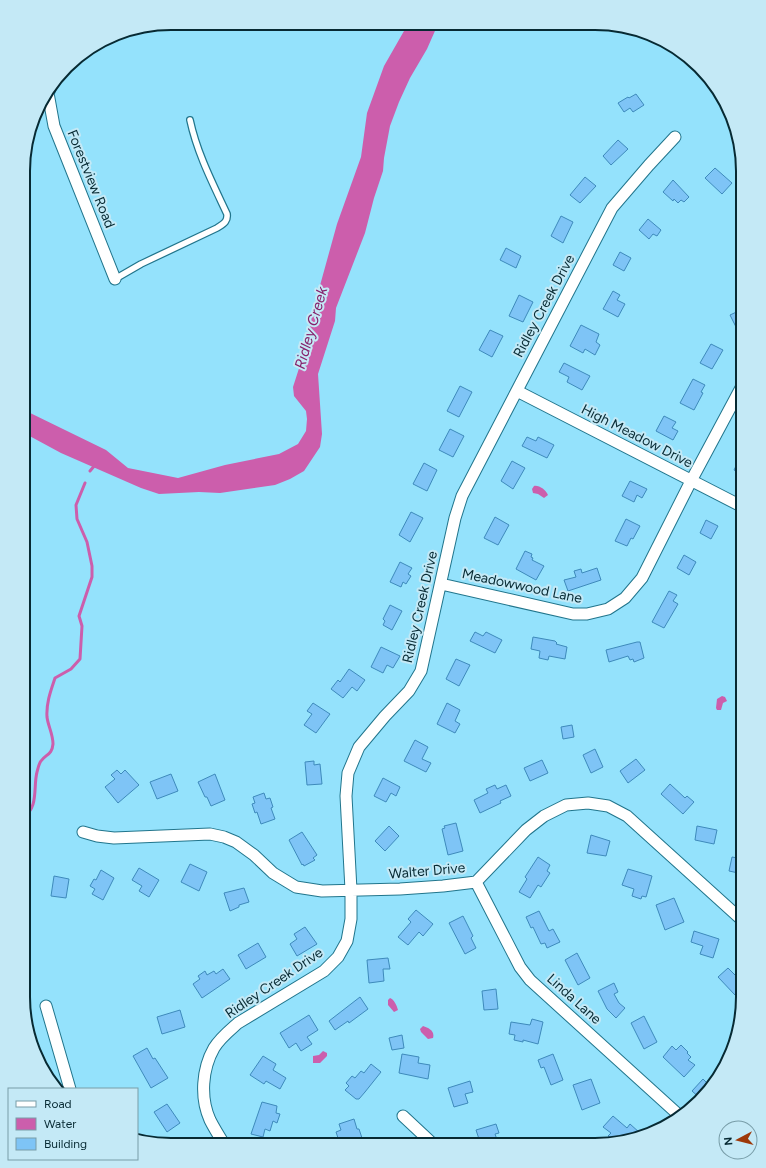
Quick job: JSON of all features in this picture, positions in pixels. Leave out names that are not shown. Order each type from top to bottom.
[{"type":"street","name":"Forestview Road","points":[[50,100],[54,126],[114,279]]},
{"type":"street","name":"Ridley Creek Drive","points":[[220,1138],[209,1119],[204,1099],[206,1066],[214,1048],[226,1033],[238,1023],[324,971],[338,957],[347,941],[351,890],[346,796],[348,773],[359,747],[385,716],[409,691],[421,672],[442,584],[455,518],[462,496],[612,208],[649,164],[675,137]]},
{"type":"street","name":"High Meadow Drive","points":[[517,391],[736,504]]},
{"type":"street","name":"Meadowwood Lane","points":[[442,584],[572,614],[587,614],[608,609],[625,598],[642,578],[691,481],[736,397]]},
{"type":"street","name":"Walter Drive","points":[[83,832],[97,836],[114,838],[210,834],[224,837],[236,842],[254,855],[273,873],[296,887],[322,891],[443,886],[476,882],[526,830],[544,816],[566,805],[588,803],[608,806],[627,816],[736,915]]},
{"type":"street","name":"Linda Lane","points":[[476,882],[520,967],[530,980],[676,1112]]},
{"type":"street","points":[[46,1006],[70,1088]]},
{"type":"street","points":[[403,1116],[427,1138]]},
{"type":"lane","points":[[114,279],[141,264],[217,228],[226,223],[228,220],[227,214],[193,136],[190,120]]},
{"type":"water","name":"Ridley Creek","points":[[405,30],[435,30],[427,49],[410,78],[390,126],[383,171],[365,233],[336,308],[335,321],[318,374],[322,434],[320,447],[304,471],[275,485],[220,493],[199,492],[159,494],[141,488],[61,453],[30,436],[30,413],[106,450],[128,468],[178,478],[225,465],[279,454],[298,444],[306,431],[307,419],[306,411],[294,396],[293,387],[302,359],[316,300],[337,224],[361,157],[367,113],[384,66]]},
{"type":"water","points":[[534,486],[542,488],[548,495],[544,498],[533,493],[532,489]]},
{"type":"water","points":[[722,696],[725,697],[727,701],[723,703],[721,710],[717,710],[717,699]]},
{"type":"water","points":[[390,998],[394,1001],[398,1010],[394,1012],[388,1005],[388,1000]]},
{"type":"water","points":[[423,1026],[433,1033],[433,1038],[428,1039],[421,1032],[420,1029]]},
{"type":"water","points":[[323,1051],[327,1053],[327,1056],[320,1063],[313,1063],[313,1056],[319,1055]]},
{"type":"building","points":[[636,94],[644,105],[633,112],[630,108],[624,112],[618,103]]},
{"type":"building","points":[[618,140],[628,149],[611,165],[603,156]]},
{"type":"building","points":[[715,168],[732,183],[722,194],[705,178]]},
{"type":"building","points":[[585,177],[596,186],[580,203],[570,195]]},
{"type":"building","points":[[673,180],[689,197],[684,202],[681,200],[678,203],[674,199],[673,201],[663,192]]},
{"type":"building","points":[[561,216],[573,222],[563,243],[551,236]]},
{"type":"building","points":[[648,219],[661,230],[657,236],[653,234],[649,239],[639,230]]},
{"type":"building","points":[[506,248],[521,256],[516,268],[500,260]]},
{"type":"building","points":[[620,252],[631,258],[624,271],[613,265]]},
{"type":"building","points":[[613,291],[620,295],[617,300],[625,304],[618,317],[603,309]]},
{"type":"building","points":[[519,295],[533,302],[523,322],[509,316]]},
{"type":"building","points":[[736,312],[736,327],[730,315]]},
{"type":"building","points":[[581,325],[599,334],[596,342],[600,345],[595,355],[585,349],[583,353],[570,346]]},
{"type":"building","points":[[490,330],[503,336],[492,357],[479,350]]},
{"type":"building","points":[[711,344],[723,350],[712,369],[700,363]]},
{"type":"building","points":[[564,363],[590,376],[582,390],[567,382],[569,377],[559,372]]},
{"type":"building","points":[[693,379],[705,385],[701,392],[703,393],[694,410],[680,403]]},
{"type":"building","points":[[460,386],[472,392],[459,417],[447,411]]},
{"type":"building","points":[[664,416],[676,422],[672,428],[678,431],[673,440],[656,431]]},
{"type":"building","points":[[450,429],[464,436],[453,457],[439,450]]},
{"type":"building","points":[[527,437],[536,441],[538,437],[554,445],[547,458],[522,446]]},
{"type":"building","points":[[512,461],[525,468],[513,489],[501,481]]},
{"type":"building","points":[[424,463],[437,470],[427,491],[413,484]]},
{"type":"building","points":[[630,481],[647,489],[642,498],[637,495],[634,502],[622,496]]},
{"type":"building","points":[[411,512],[423,518],[410,542],[399,535]]},
{"type":"building","points":[[495,517],[509,525],[498,545],[484,538]]},
{"type":"building","points":[[626,519],[640,526],[633,539],[631,538],[627,546],[615,541]]},
{"type":"building","points":[[706,520],[718,526],[711,539],[700,533]]},
{"type":"building","points":[[525,551],[532,554],[532,560],[544,566],[536,580],[516,569]]},
{"type":"building","points":[[684,555],[696,562],[689,575],[677,568]]},
{"type":"building","points":[[400,562],[412,568],[408,574],[411,576],[406,584],[403,582],[401,587],[390,582]]},
{"type":"building","points":[[597,568],[601,580],[568,591],[564,580],[576,577],[574,571],[581,569],[582,573]]},
{"type":"building","points":[[669,591],[677,595],[673,601],[678,604],[664,628],[652,622]]},
{"type":"building","points":[[390,605],[402,611],[392,630],[383,625],[385,621],[383,619]]},
{"type":"building","points":[[475,632],[483,636],[486,632],[502,640],[495,653],[470,641]]},
{"type":"building","points":[[533,637],[555,641],[557,643],[556,644],[567,647],[565,659],[549,656],[548,660],[539,658],[540,651],[531,649]]},
{"type":"building","points":[[640,642],[644,658],[634,662],[633,659],[630,660],[628,656],[609,662],[606,650]]},
{"type":"building","points":[[381,647],[400,656],[393,668],[387,665],[383,673],[371,667]]},
{"type":"building","points":[[456,659],[470,665],[459,686],[446,679]]},
{"type":"building","points":[[349,669],[365,680],[357,691],[352,687],[343,698],[331,689],[338,680],[340,682]]},
{"type":"building","points":[[313,703],[330,714],[316,733],[304,725],[312,714],[307,711]]},
{"type":"building","points":[[447,703],[460,710],[455,721],[460,724],[455,733],[437,724]]},
{"type":"building","points":[[572,725],[574,737],[563,739],[561,727]]},
{"type":"building","points":[[415,740],[428,747],[422,759],[431,763],[426,772],[404,761]]},
{"type":"building","points":[[595,749],[603,767],[591,773],[583,755]]},
{"type":"building","points":[[636,759],[645,770],[628,783],[620,771]]},
{"type":"building","points":[[542,760],[548,773],[530,781],[524,768]]},
{"type":"building","points":[[314,761],[314,765],[320,764],[322,784],[307,785],[305,762]]},
{"type":"building","points":[[117,770],[121,774],[125,770],[139,785],[118,803],[105,787],[115,779],[111,775]]},
{"type":"building","points":[[171,774],[178,791],[157,799],[150,782]]},
{"type":"building","points":[[215,774],[225,800],[211,806],[198,782]]},
{"type":"building","points":[[383,778],[400,787],[396,796],[391,793],[386,802],[374,796]]},
{"type":"building","points":[[670,784],[685,798],[687,796],[694,802],[683,814],[661,794]]},
{"type":"building","points":[[495,785],[497,789],[506,785],[511,796],[500,801],[501,803],[480,813],[474,800],[488,793],[486,789]]},
{"type":"building","points":[[264,793],[266,799],[270,798],[273,807],[271,808],[275,819],[261,824],[257,812],[255,813],[252,804],[255,803],[253,797]]},
{"type":"building","points":[[456,823],[463,851],[448,855],[442,829],[445,828],[444,826]]},
{"type":"building","points":[[389,826],[399,836],[385,851],[375,841]]},
{"type":"building","points":[[697,826],[717,830],[714,844],[695,840]]},
{"type":"building","points":[[302,832],[317,855],[313,858],[315,860],[304,866],[303,864],[302,865],[289,840]]},
{"type":"building","points":[[591,835],[610,841],[606,856],[587,853]]},
{"type":"building","points":[[538,857],[550,865],[547,871],[550,873],[541,887],[538,885],[530,898],[519,892],[527,879],[525,877]]},
{"type":"building","points":[[732,857],[736,858],[736,872],[729,871]]},
{"type":"building","points":[[190,864],[207,872],[199,891],[181,882]]},
{"type":"building","points":[[139,868],[159,880],[149,897],[139,891],[142,886],[132,880]]},
{"type":"building","points":[[628,869],[652,876],[646,897],[642,896],[641,899],[632,896],[634,889],[622,885]]},
{"type":"building","points":[[101,870],[114,878],[103,900],[92,894],[95,889],[90,886],[94,879],[96,880]]},
{"type":"building","points":[[54,876],[69,879],[66,898],[51,896]]},
{"type":"building","points":[[244,888],[249,902],[239,905],[239,907],[230,911],[224,893]]},
{"type":"building","points":[[674,898],[684,922],[665,930],[656,905]]},
{"type":"building","points":[[416,910],[433,924],[423,936],[419,932],[408,945],[398,937],[411,922],[408,919]]},
{"type":"building","points":[[539,911],[549,931],[553,929],[560,942],[547,948],[545,943],[541,944],[533,927],[531,928],[526,917]]},
{"type":"building","points":[[463,916],[473,936],[471,938],[476,948],[465,954],[449,923]]},
{"type":"building","points":[[305,927],[317,944],[297,956],[290,944],[297,939],[294,934]]},
{"type":"building","points":[[694,931],[719,939],[713,958],[700,954],[703,946],[691,942]]},
{"type":"building","points":[[258,943],[266,957],[246,969],[238,955]]},
{"type":"building","points":[[577,953],[590,978],[578,985],[565,960]]},
{"type":"building","points":[[388,958],[390,969],[383,969],[384,981],[369,983],[367,960]]},
{"type":"building","points":[[728,968],[736,976],[736,994],[735,995],[718,977]]},
{"type":"building","points":[[223,969],[230,979],[202,998],[193,984],[200,979],[198,976],[205,971],[207,975],[214,971],[216,974]]},
{"type":"building","points":[[614,983],[618,992],[614,994],[619,1003],[625,1008],[616,1018],[607,1009],[598,991]]},
{"type":"building","points":[[496,989],[498,1009],[484,1010],[482,991]]},
{"type":"building","points":[[360,997],[368,1009],[349,1023],[348,1021],[335,1030],[329,1021]]},
{"type":"building","points":[[180,1010],[185,1027],[162,1034],[157,1017]]},
{"type":"building","points":[[309,1015],[318,1030],[307,1037],[312,1044],[301,1051],[296,1043],[289,1048],[280,1033]]},
{"type":"building","points":[[644,1016],[657,1042],[644,1049],[631,1023]]},
{"type":"building","points":[[532,1019],[543,1022],[538,1044],[523,1040],[523,1042],[514,1040],[515,1035],[509,1034],[511,1022],[530,1025]]},
{"type":"building","points":[[402,1035],[404,1048],[392,1050],[389,1038]]},
{"type":"building","points":[[681,1045],[691,1057],[688,1060],[695,1065],[684,1077],[663,1057],[672,1046],[676,1050]]},
{"type":"building","points":[[147,1048],[153,1059],[155,1058],[168,1078],[151,1088],[133,1056]]},
{"type":"building","points":[[402,1054],[419,1057],[418,1063],[430,1065],[428,1079],[399,1073]]},
{"type":"building","points":[[553,1054],[563,1080],[551,1085],[544,1067],[541,1068],[538,1060]]},
{"type":"building","points":[[263,1056],[276,1064],[273,1070],[286,1078],[280,1089],[266,1081],[264,1084],[250,1075]]},
{"type":"building","points":[[371,1064],[381,1072],[359,1099],[356,1099],[345,1090],[349,1086],[346,1083],[352,1076],[355,1078],[361,1071],[364,1073]]},
{"type":"building","points":[[591,1079],[600,1103],[582,1110],[573,1085]]},
{"type":"building","points":[[703,1079],[707,1083],[697,1095],[692,1091]]},
{"type":"building","points":[[470,1081],[473,1092],[465,1094],[468,1103],[454,1107],[448,1088]]},
{"type":"building","points":[[262,1102],[277,1106],[276,1113],[280,1114],[277,1123],[273,1121],[270,1131],[265,1129],[263,1137],[251,1134]]},
{"type":"building","points":[[167,1104],[180,1123],[167,1132],[154,1112]]},
{"type":"building","points":[[613,1116],[627,1128],[630,1124],[638,1131],[610,1137],[608,1136],[611,1133],[603,1127]]},
{"type":"building","points":[[354,1119],[362,1138],[338,1138],[336,1132],[341,1130],[339,1124]]},
{"type":"building","points":[[496,1124],[499,1133],[495,1134],[496,1138],[479,1138],[476,1130]]},
{"type":"waterway","points":[[90,471],[95,465]]},
{"type":"waterway","points":[[30,810],[33,803],[37,772],[40,763],[50,752],[53,744],[47,707],[55,678],[71,669],[80,659],[82,626],[79,616],[92,577],[92,566],[87,542],[77,519],[76,505],[85,483]]}]
